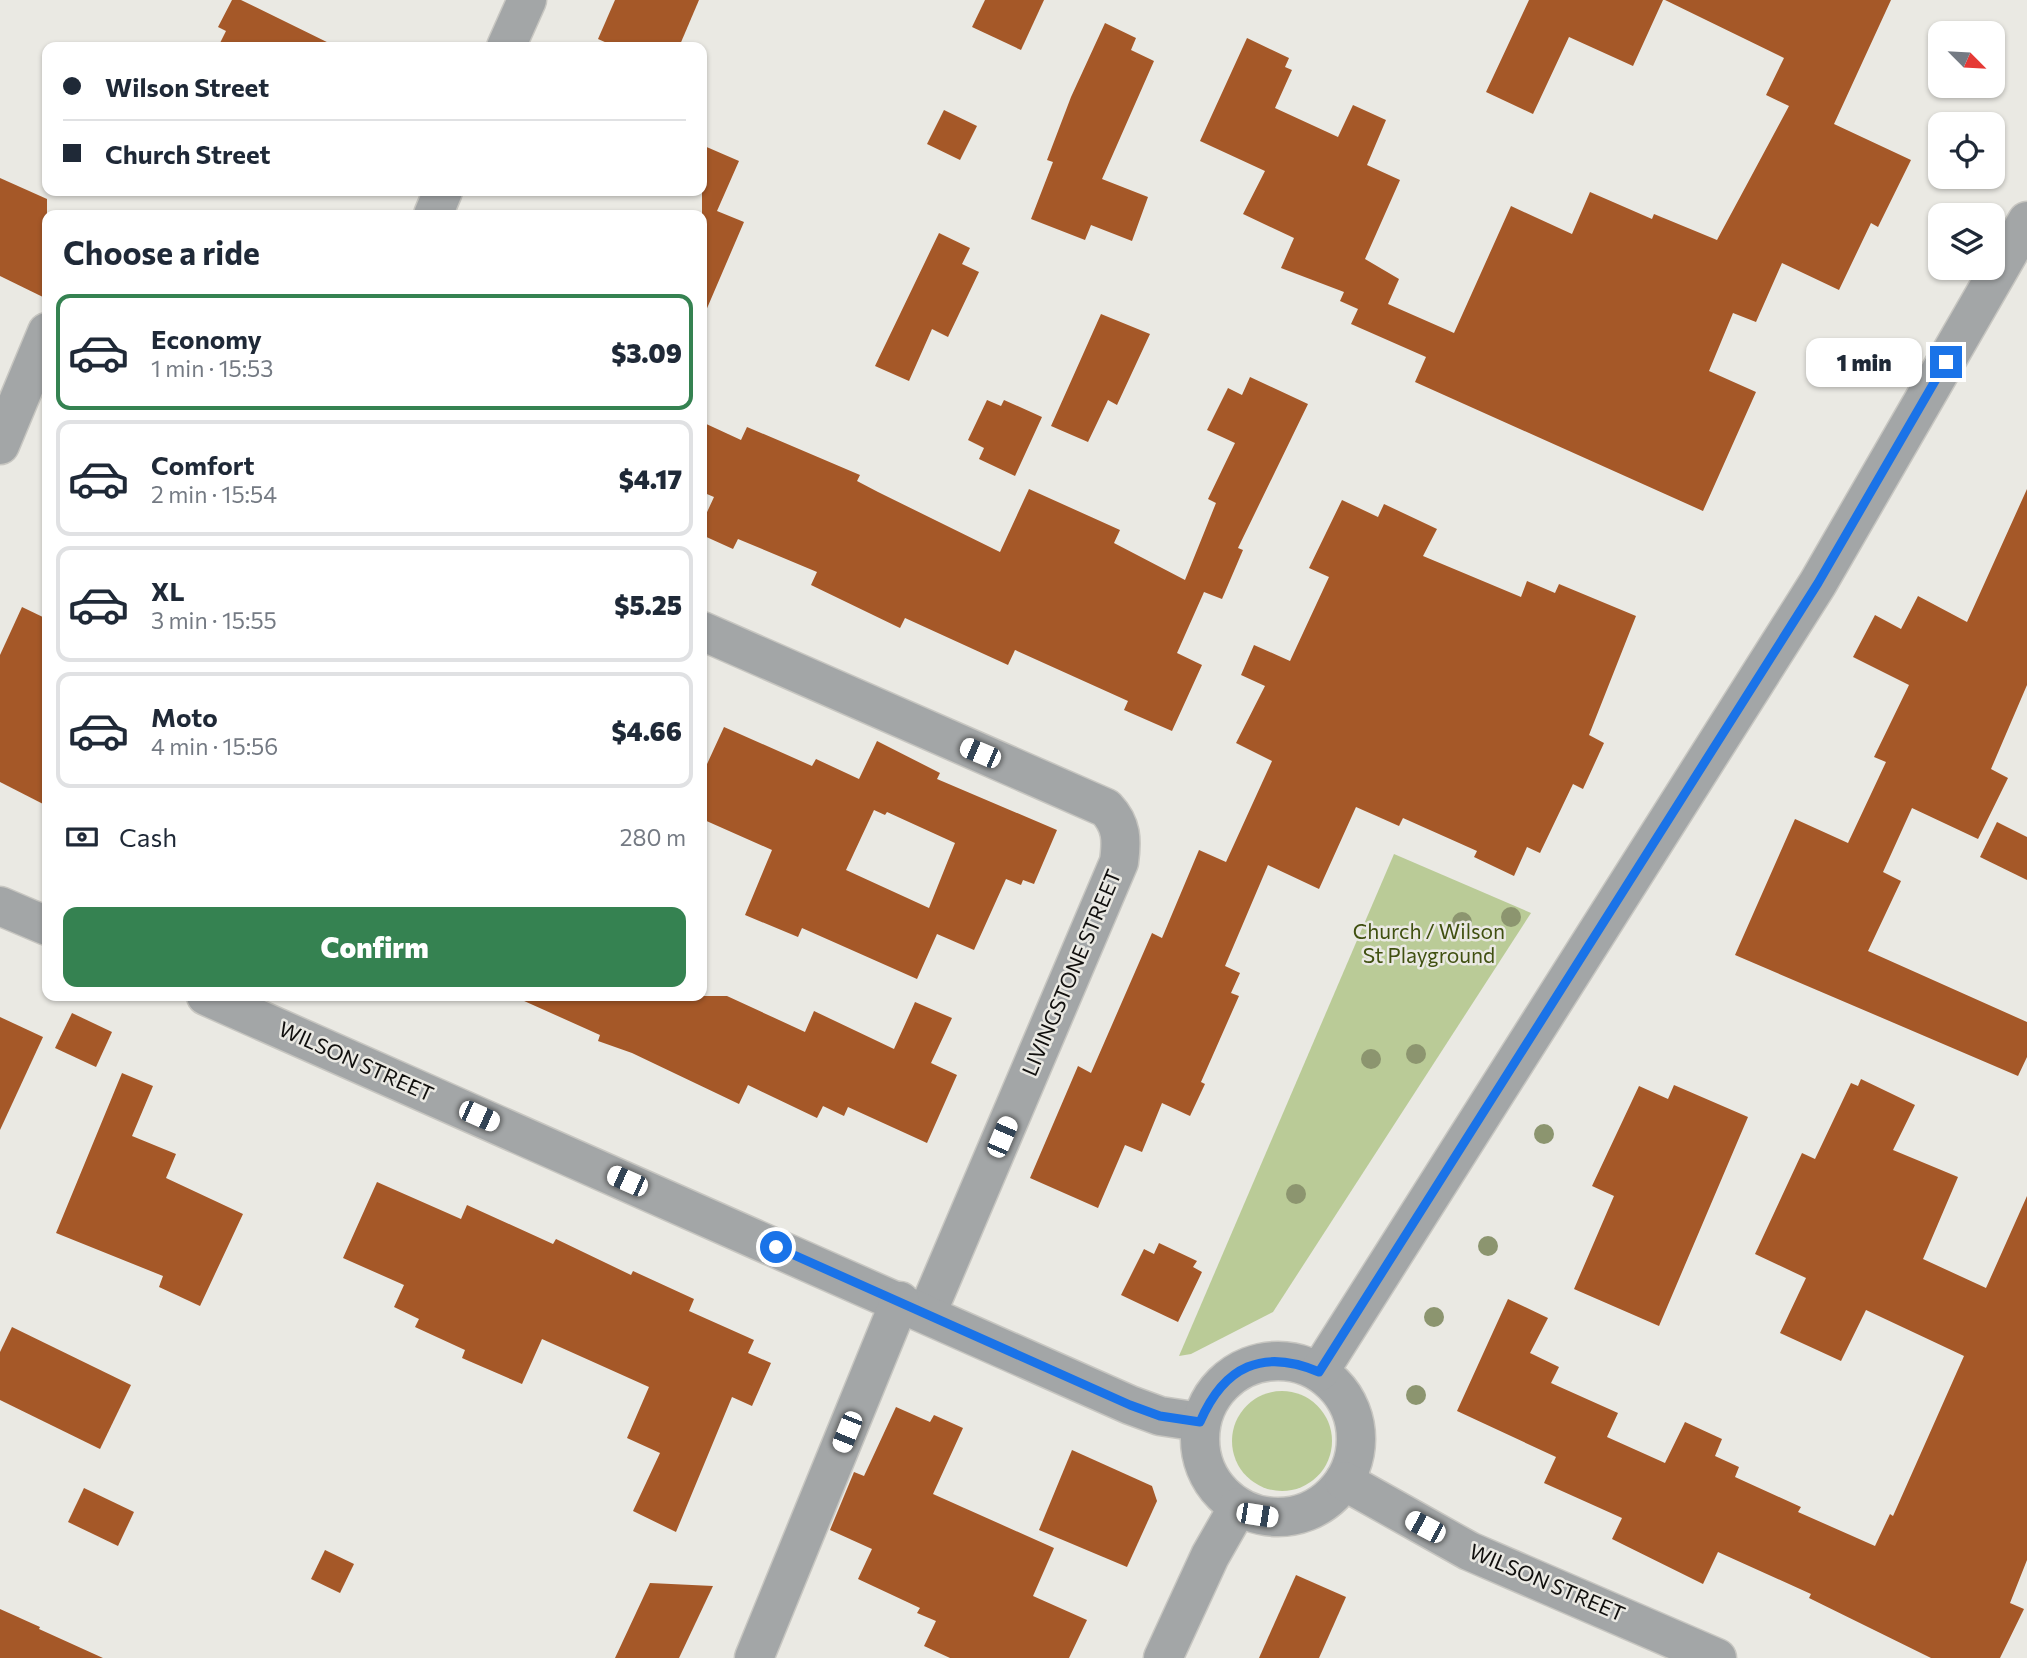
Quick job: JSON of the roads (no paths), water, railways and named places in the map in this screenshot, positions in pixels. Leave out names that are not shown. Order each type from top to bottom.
[{"type":"street","points":[[508,42],[527,0]]},
{"type":"street","points":[[1319,1372],[1818,583],[2027,221]]},
{"type":"street","points":[[0,445],[42,344]]},
{"type":"street","name":"LIVINGSTONE STREET","points":[[707,633],[1107,808],[1117,820],[1122,840],[1119,862],[754,1658]]},
{"type":"street","points":[[0,906],[42,924]]},
{"type":"street","name":"WILSON STREET","points":[[217,1001],[1130,1405],[1160,1416],[1200,1422]]},
{"type":"street","points":[[1271,1360],[1296,1362],[1319,1372],[1338,1388],[1351,1409],[1357,1434],[1354,1459],[1344,1481],[1332,1497],[1296,1516],[1276,1518],[1238,1507],[1219,1492],[1205,1471],[1199,1447],[1200,1422],[1210,1398],[1226,1379],[1247,1366],[1271,1360]]},
{"type":"street","name":"WILSON STREET","points":[[1344,1481],[1469,1550],[1717,1658]]},
{"type":"street","points":[[1164,1658],[1210,1556],[1238,1507]]},
{"type":"park label","name":"Church / Wilson St Playground","points":[[1429,944]]}]
